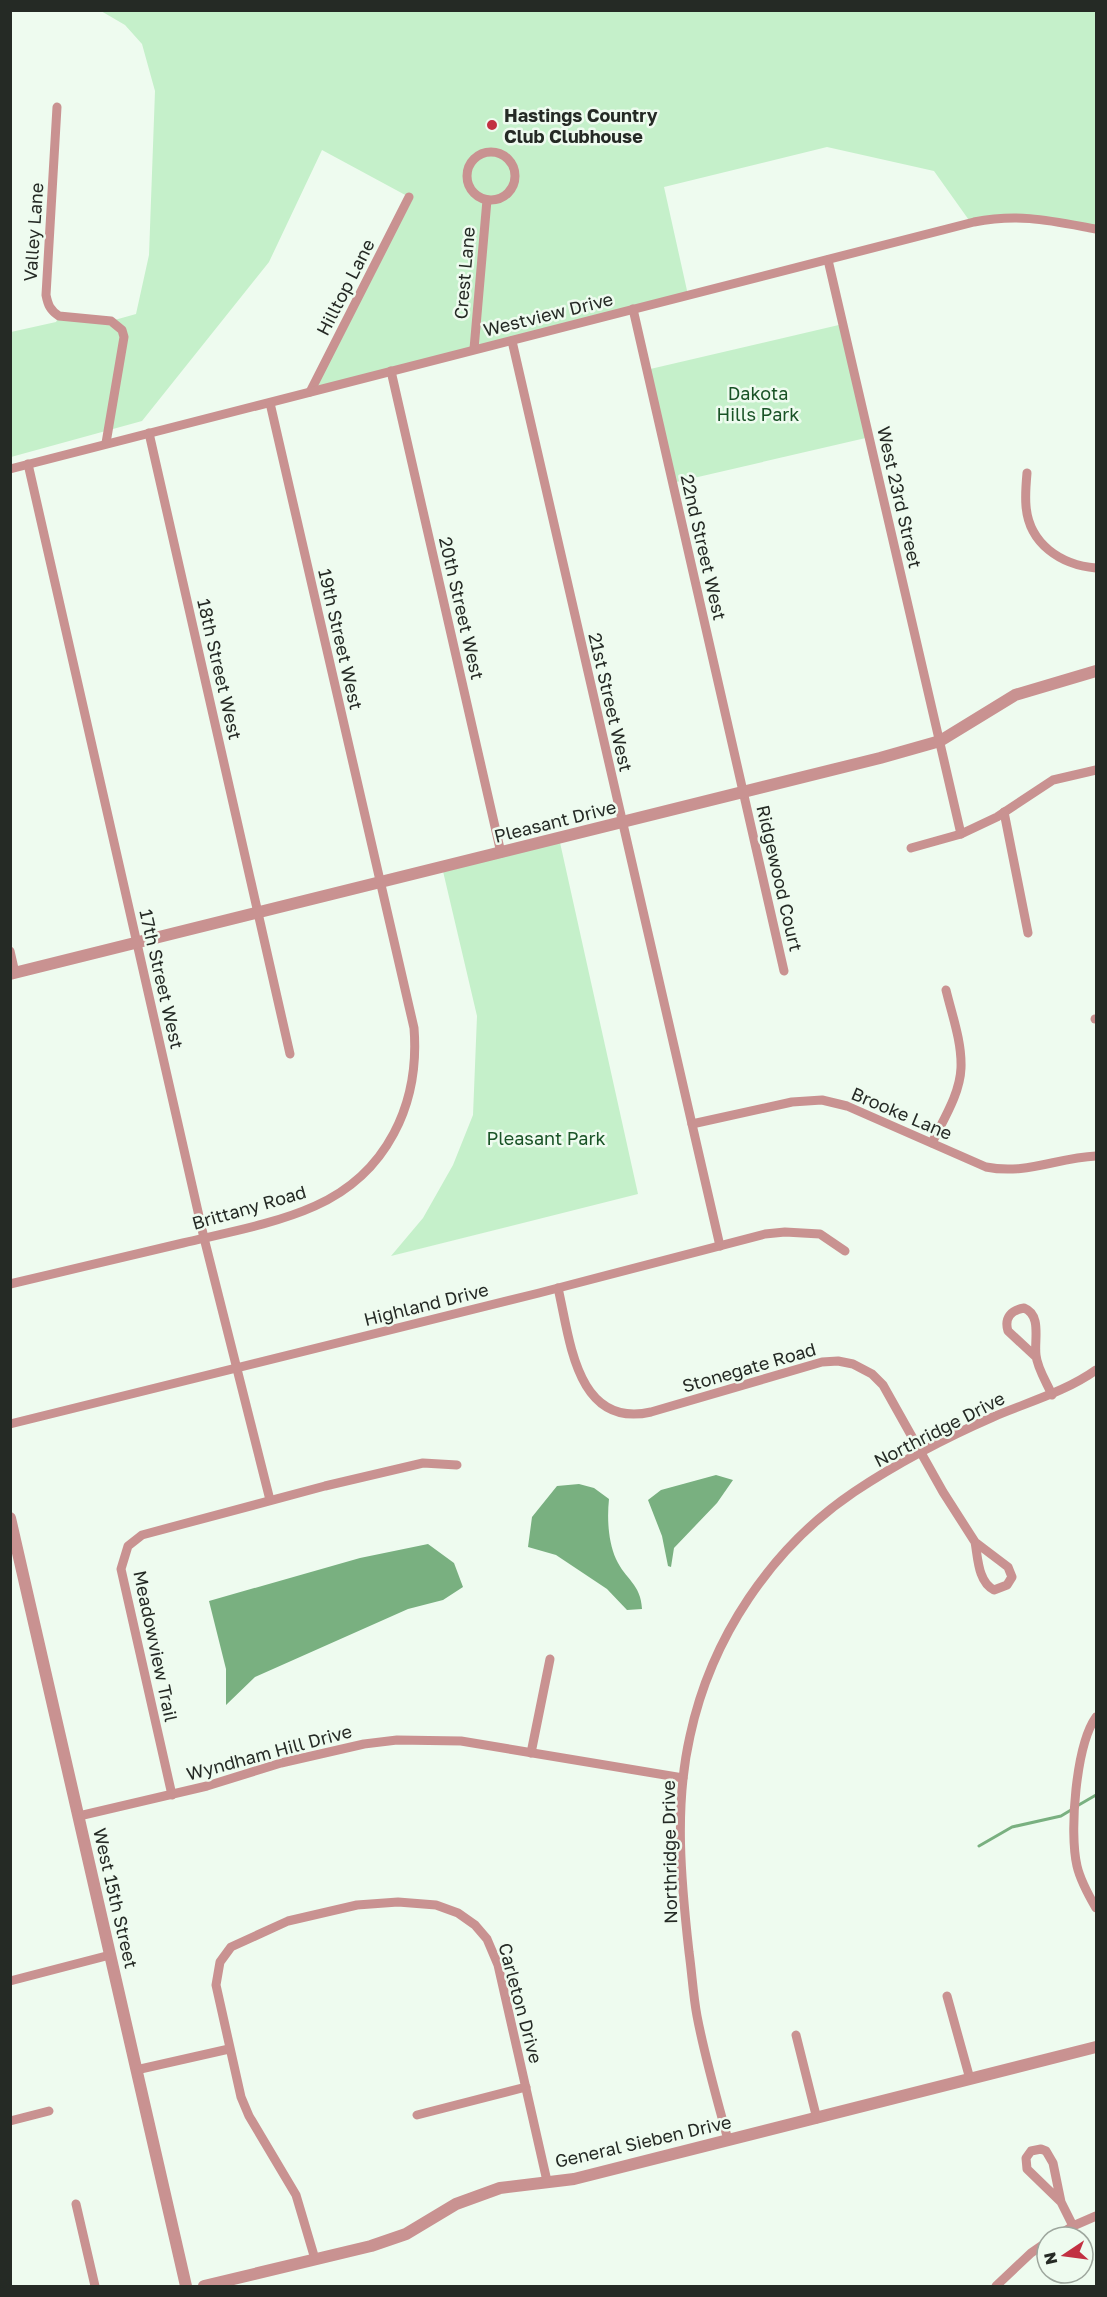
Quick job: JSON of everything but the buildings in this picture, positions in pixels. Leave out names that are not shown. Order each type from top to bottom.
[{"type":"street","name":"Valley Lane","points":[[57,107],[46,295],[48,305],[59,316],[111,321],[122,330],[124,337],[106,443]]},
{"type":"street","points":[[485,152],[492,152],[510,161],[515,178],[508,193],[495,200],[487,200],[471,191],[466,174],[473,160],[485,152]]},
{"type":"street","name":"Hilltop Lane","points":[[310,392],[409,197]]},
{"type":"street","name":"Crest Lane","points":[[474,349],[487,200]]},
{"type":"street","name":"Westview Drive","points":[[10,469],[993,218],[1022,217],[1096,229]]},
{"type":"street","name":"West 23rd Street","points":[[828,260],[961,834]]},
{"type":"street","name":"22nd Street West","points":[[633,309],[743,793]]},
{"type":"street","name":"21st Street West","points":[[512,341],[720,1246]]},
{"type":"street","name":"20th Street West","points":[[391,371],[501,853]]},
{"type":"street","name":"19th Street West","points":[[270,403],[380,883]]},
{"type":"street","name":"18th Street West","points":[[149,433],[290,1054]]},
{"type":"street","name":"17th Street West","points":[[28,464],[204,1238],[270,1500]]},
{"type":"street","points":[[1027,473],[1026,505],[1035,535],[1048,550],[1064,561],[1096,568]]},
{"type":"street","name":"Pleasant Drive","points":[[13,973],[743,793],[940,741],[1015,695],[1096,671]]},
{"type":"street","points":[[910,848],[961,834],[1004,812],[1053,780],[1096,770]]},
{"type":"street","name":"Ridgewood Court","points":[[743,793],[784,971]]},
{"type":"street","points":[[1004,812],[1028,933]]},
{"type":"street","name":"Brittany Road","points":[[10,1284],[293,1215],[342,1191],[379,1157],[401,1119],[408,1101],[415,1066],[414,1028],[380,883]]},
{"type":"street","points":[[10,951],[13,973]]},
{"type":"street","points":[[932,1143],[955,1094],[961,1070],[960,1053],[946,990]]},
{"type":"street","name":"Brooke Lane","points":[[692,1124],[792,1102],[822,1100],[848,1106],[986,1167],[1005,1171],[1060,1160],[1096,1156]]},
{"type":"street","name":"Highland Drive","points":[[10,1424],[558,1288],[765,1234],[804,1232],[820,1234],[845,1251]]},
{"type":"street","name":"Stonegate Road","points":[[558,1288],[580,1378],[590,1393],[611,1409],[634,1414],[651,1412],[822,1362],[848,1363],[867,1371],[883,1385],[921,1454],[975,1542]]},
{"type":"street","points":[[1036,1357],[1008,1331],[1007,1319],[1013,1311],[1024,1308],[1031,1312],[1036,1331],[1036,1357],[1052,1395]]},
{"type":"street","name":"Northridge Drive","points":[[728,2140],[697,2013],[682,1885],[683,1778],[694,1716],[708,1676],[733,1624],[764,1578],[801,1536],[836,1505],[879,1476],[921,1454],[983,1422],[1052,1395],[1096,1370]]},
{"type":"street","name":"Meadowview Trail","points":[[172,1795],[121,1569],[128,1546],[142,1535],[270,1500],[423,1463],[457,1465]]},
{"type":"street","name":"West 15th Street","points":[[10,1518],[15,1558],[79,1816],[186,2286]]},
{"type":"street","points":[[975,1542],[1008,1567],[1012,1577],[1007,1585],[994,1590],[987,1586],[982,1577],[975,1542]]},
{"type":"street","points":[[531,1753],[550,1659]]},
{"type":"street","points":[[1096,1717],[1091,1724],[1078,1773],[1073,1841],[1077,1868],[1096,1908]]},
{"type":"street","name":"Wyndham Hill Drive","points":[[79,1816],[172,1795],[281,1763],[380,1742],[412,1739],[445,1740],[683,1778]]},
{"type":"street","name":"Carleton Drive","points":[[315,2259],[296,2195],[249,2116],[236,2080],[216,1985],[220,1962],[231,1947],[277,1925],[316,1913],[371,1903],[398,1902],[430,1904],[451,1910],[464,1917],[483,1934],[493,1950],[548,2181]]},
{"type":"street","points":[[10,1981],[110,1955]]},
{"type":"street","points":[[947,1996],[970,2079]]},
{"type":"street","points":[[796,2035],[817,2119]]},
{"type":"street","name":"General Sieben Drive","points":[[204,2286],[371,2246],[406,2234],[456,2204],[500,2188],[574,2179],[1096,2047]]},
{"type":"street","points":[[136,2070],[229,2049]]},
{"type":"street","points":[[417,2115],[526,2087]]},
{"type":"street","points":[[10,2121],[49,2111]]},
{"type":"street","points":[[1061,2202],[1027,2169],[1026,2158],[1031,2151],[1041,2149],[1051,2157],[1061,2202],[1072,2225]]},
{"type":"street","points":[[76,2204],[95,2286]]},
{"type":"street","points":[[1074,2225],[1096,2216]]},
{"type":"street","points":[[996,2286],[1035,2250]]},
{"type":"green space","points":[[101,11],[1096,11],[1096,229],[1020,216],[971,223],[934,171],[827,147],[664,187],[688,295],[310,392],[409,197],[322,150],[269,262],[142,421],[11,457],[11,332],[56,322],[59,316],[111,321],[136,314],[149,255],[155,91],[142,44],[125,25]]},
{"type":"green space","name":"Dakota Hills Park","points":[[843,324],[870,437],[672,483],[646,370]]},
{"type":"green space","name":"Pleasant Park","points":[[559,838],[638,1194],[391,1256],[423,1218],[453,1165],[473,1115],[477,1016],[442,867]]},
{"type":"shaded area","points":[[716,1475],[733,1480],[717,1503],[674,1548],[671,1567],[668,1566],[662,1536],[648,1500],[661,1490]]},
{"type":"shaded area","points":[[579,1484],[594,1488],[609,1499],[609,1529],[613,1552],[620,1566],[636,1587],[642,1609],[627,1610],[607,1589],[556,1555],[528,1547],[532,1517],[557,1486]]},
{"type":"shaded area","points":[[428,1544],[454,1563],[463,1587],[443,1600],[408,1609],[255,1677],[226,1705],[226,1669],[209,1601],[360,1558]]},
{"type":"waterway","points":[[1077,1806],[1096,1795]]},
{"type":"waterway","points":[[979,1846],[1012,1827],[1061,1816],[1071,1810]]},
{"type":"place","name":"Hastings Country Club Clubhouse","points":[[492,125]]}]
